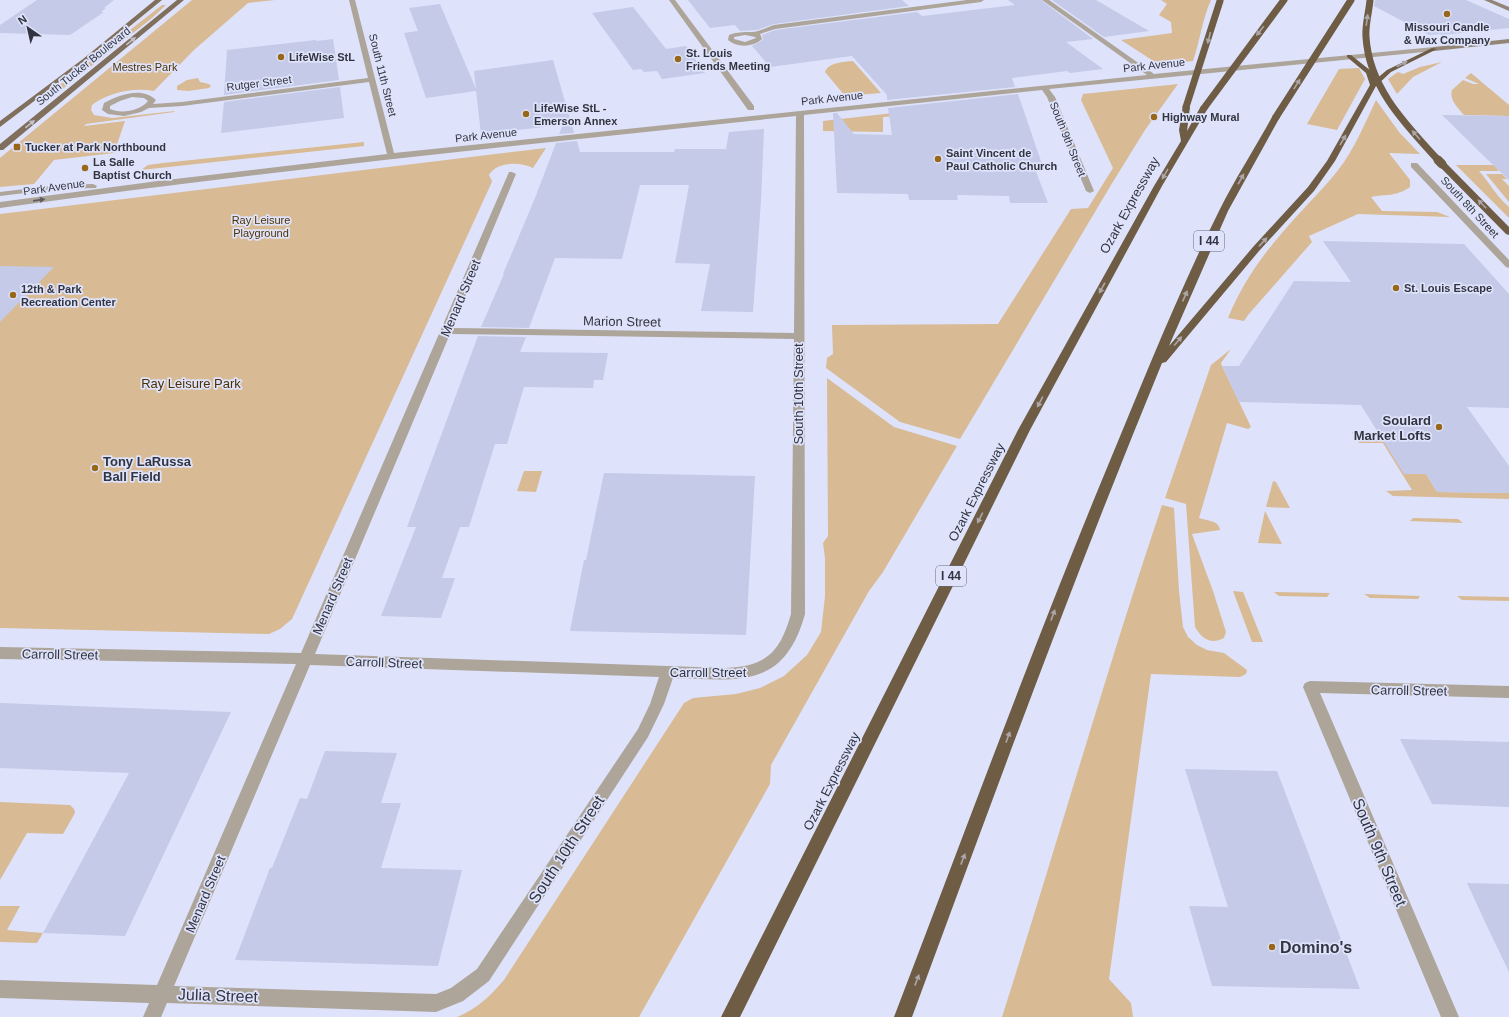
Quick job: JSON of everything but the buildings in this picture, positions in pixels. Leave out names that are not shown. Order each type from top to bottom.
[{"type":"highway","points":[[1184,140],[1183,130],[1186,107],[1221,0]]},
{"type":"highway","name":"Ozark Expressway","points":[[730,1017],[1024,430],[1184,140],[1204,108],[1284,0]]},
{"type":"highway","name":"I 44","points":[[903,1017],[1058,602],[1153,370],[1218,222],[1276,117],[1350,0]]},
{"type":"highway","points":[[1370,0],[1366,36],[1369,60],[1385,96],[1399,116],[1442,164],[1509,232]]},
{"type":"highway","points":[[1153,370],[1256,249],[1311,188],[1331,161],[1373,85],[1389,71],[1434,49]]},
{"type":"highway","points":[[1349,56],[1369,72],[1373,85]]},
{"type":"main road","name":"South Tucker Boulevard","points":[[0,125],[85,60],[159,0]]},
{"type":"main road","name":"South Tucker Boulevard","points":[[0,148],[181,0]]},
{"type":"street","name":"South 11th Street","points":[[355,0],[372,80],[391,156]]},
{"type":"street","points":[[672,0],[751,108]]},
{"type":"street","points":[[754,34],[787,24],[981,0]]},
{"type":"street","points":[[1045,0],[1153,76]]},
{"type":"street","points":[[1487,0],[1509,9]]},
{"type":"street","name":"Park Avenue","points":[[0,205],[158,183],[391,156],[800,112],[1509,41]]},
{"type":"street","name":"Rutger Street","points":[[148,106],[152,100],[150,97],[140,95],[117,99],[105,107],[109,112],[121,113],[136,111],[148,106],[182,104],[372,80]]},
{"type":"street","name":"South 9th Street","points":[[1044,87],[1052,97],[1090,191]]},
{"type":"street","name":"South 10th Street","points":[[767,666],[778,658],[786,645],[794,629],[798,614],[800,112]]},
{"type":"street","name":"South 8th Street","points":[[1414,165],[1509,265]]},
{"type":"street","name":"Menard Street","points":[[152,1017],[512,174]]},
{"type":"street","name":"Park Avenue","points":[[0,194],[58,187],[158,183]]},
{"type":"street","name":"Marion Street","points":[[446,331],[798,336]]},
{"type":"street","name":"Carroll Street","points":[[0,653],[305,659],[667,673],[738,674],[753,672],[767,666]]},
{"type":"street","name":"South 10th Street","points":[[436,1003],[457,995],[483,975],[643,733],[656,709],[663,691],[667,673]]},
{"type":"street","name":"South 9th Street","points":[[1310,687],[1450,1017]]},
{"type":"street","name":"Carroll Street","points":[[1310,687],[1509,692]]},
{"type":"street","name":"Julia Street","points":[[0,989],[163,993],[436,1003]]},
{"type":"green space","name":"Mestres Park","points":[[192,0],[275,0],[248,3],[194,50],[154,91],[138,90],[121,92],[105,97],[92,105],[91,110],[94,115],[112,118],[175,111],[86,124],[84,126],[125,121],[114,153],[54,160],[34,184],[0,187],[0,158]]},
{"type":"green space","points":[[1161,0],[1211,0],[1205,15],[1193,61],[1158,64],[1121,40],[1172,33],[1171,22],[1159,15],[1167,4]]},
{"type":"green space","points":[[162,5],[166,5],[152,18],[46,102],[42,102],[57,87]]},
{"type":"green space","points":[[853,61],[881,93],[845,96],[825,72],[833,64]]},
{"type":"green space","points":[[1442,62],[1413,77],[1397,94],[1388,79],[1398,72],[1403,74],[1420,67]]},
{"type":"green space","points":[[1359,68],[1365,79],[1337,130],[1307,124],[1339,69]]},
{"type":"green space","points":[[1471,73],[1509,105],[1509,116],[1464,115],[1459,110],[1453,100],[1451,94],[1452,90],[1463,80],[1473,84],[1479,84],[1465,78]]},
{"type":"green space","points":[[198,78],[200,82],[211,86],[209,88],[188,91],[177,90],[177,86],[187,80]]},
{"type":"green space","points":[[1178,84],[1145,130],[1111,185],[960,439],[900,422],[826,368],[827,358],[833,354],[832,325],[998,324],[1071,209],[1088,208],[1113,168],[1081,100],[1083,94]]},
{"type":"green space","points":[[1376,100],[1399,132],[1420,154],[1389,153],[1410,180],[1410,187],[1395,194],[1371,197],[1382,211],[1437,212],[1450,217],[1358,214],[1309,236],[1312,242],[1244,321],[1228,318],[1240,292],[1261,259],[1278,237],[1324,187],[1349,155]]},
{"type":"green space","points":[[902,112],[903,116],[883,117],[883,132],[823,131],[823,121]]},
{"type":"green space","points":[[364,142],[364,146],[141,170],[148,165],[163,163]]},
{"type":"green space","name":"Ray Leisure Park","points":[[546,148],[533,168],[516,164],[503,165],[493,170],[489,175],[492,181],[491,184],[292,619],[280,629],[269,634],[0,628],[0,214]]},
{"type":"green space","points":[[1456,165],[1494,165],[1499,171],[1479,171],[1509,207],[1509,218]]},
{"type":"green space","points":[[1486,174],[1502,174],[1507,179],[1502,179],[1509,186],[1509,202]]},
{"type":"green space","points":[[1231,349],[1221,363],[1251,427],[1248,429],[1227,423],[1199,518],[1212,521],[1217,524],[1220,530],[1192,534],[1226,632],[1224,638],[1211,641],[1204,638],[1195,627],[1186,504],[1165,498],[1211,365]]},
{"type":"green space","points":[[827,378],[894,427],[957,446],[883,572],[869,591],[771,765],[770,784],[639,1017],[457,1017],[483,1002],[504,980],[684,703],[693,698],[736,694],[760,688],[784,676],[807,655],[821,632],[825,596],[825,558],[823,543],[828,536]]},
{"type":"green space","points":[[1352,432],[1379,433],[1404,473],[1426,474],[1437,492],[1509,493],[1509,499],[1393,496],[1386,491],[1412,490],[1383,443],[1359,443]]},
{"type":"green space","points":[[524,471],[542,471],[536,492],[517,491]]},
{"type":"green space","points":[[1273,481],[1276,482],[1290,508],[1266,507]]},
{"type":"green space","points":[[1162,505],[1174,508],[1179,591],[1183,627],[1188,637],[1197,645],[1207,650],[1224,653],[1247,670],[1246,674],[1240,677],[1151,674],[1109,979],[1131,1003],[1133,1017],[1002,1017],[1141,569]]},
{"type":"green space","points":[[1265,511],[1282,544],[1258,543]]},
{"type":"green space","points":[[1413,518],[1458,519],[1463,523],[1410,521]]},
{"type":"green space","points":[[1233,591],[1243,592],[1263,642],[1252,642]]},
{"type":"green space","points":[[1274,592],[1330,593],[1327,597],[1279,596]]},
{"type":"green space","points":[[1364,594],[1420,596],[1418,599],[1370,598]]},
{"type":"green space","points":[[1457,596],[1509,597],[1509,601],[1462,600]]},
{"type":"green space","points":[[0,802],[70,805],[74,809],[75,813],[63,834],[27,833],[0,880]]},
{"type":"green space","points":[[0,906],[20,906],[7,930],[43,933],[37,943],[0,942]]},
{"type":"place","name":"Missouri Candle & Wax Company","points":[[1447,14]]},
{"type":"place","name":"LifeWise StL","points":[[281,57]]},
{"type":"place","name":"St. Louis Friends Meeting","points":[[678,59]]},
{"type":"place","name":"LifeWise StL - Emerson Annex","points":[[526,114]]},
{"type":"place","name":"Highway Mural","points":[[1154,117]]},
{"type":"place","name":"Tucker at Park Northbound","points":[[17,147]]},
{"type":"place","name":"Saint Vincent de Paul Catholic Church","points":[[938,159]]},
{"type":"place","name":"La Salle Baptist Church","points":[[85,168]]},
{"type":"place","name":"St. Louis Escape","points":[[1396,288]]},
{"type":"place","name":"12th & Park Recreation Center","points":[[13,295]]},
{"type":"place","name":"Soulard Market Lofts","points":[[1439,427]]},
{"type":"place","name":"Tony LaRussa Ball Field","points":[[95,468]]},
{"type":"place","name":"Domino's","points":[[1272,947]]},
{"type":"park label","name":"Ray Leisure Playground","points":[[261,226]]}]
